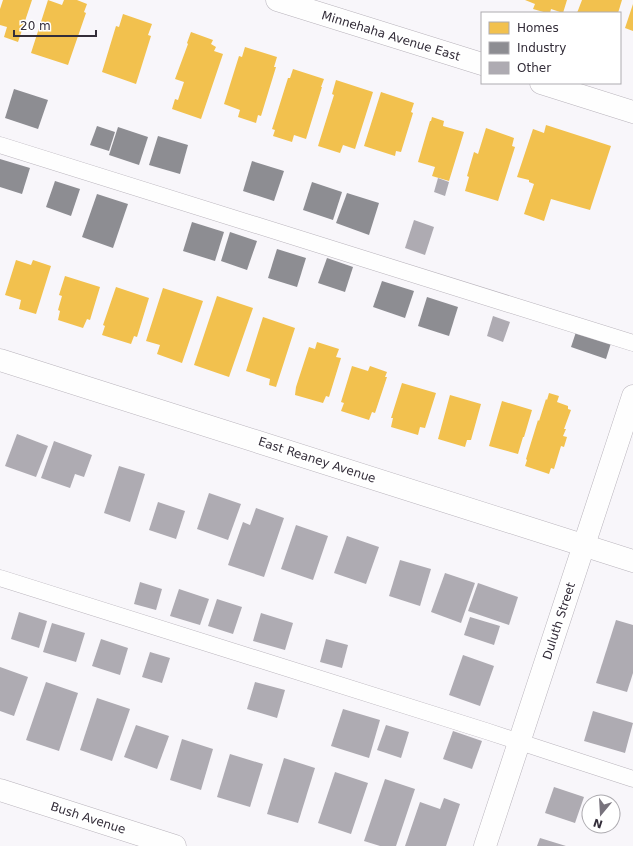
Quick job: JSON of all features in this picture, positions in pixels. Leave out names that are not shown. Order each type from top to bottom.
[{"type":"street","name":"Minnehaha Avenue East","points":[[277,0],[481,64]]},
{"type":"street","points":[[544,84],[633,112]]},
{"type":"street","name":"East Reaney Avenue","points":[[0,360],[633,561]]},
{"type":"street","name":"Duluth Street","points":[[485,846],[633,396]]},
{"type":"street","name":"Bush Avenue","points":[[0,790],[175,846]]},
{"type":"lane","points":[[0,145],[633,343]]},
{"type":"lane","points":[[0,578],[633,779]]},
{"type":"building: Homes","points":[[3,0],[32,0],[18,42],[4,37],[7,27],[0,25],[0,9]]},
{"type":"building: Homes","points":[[48,0],[62,5],[64,0],[77,0],[87,4],[84,12],[86,13],[68,65],[31,53]]},
{"type":"building: Homes","points":[[525,0],[567,0],[563,12],[551,9],[550,12],[544,12],[533,9],[535,4]]},
{"type":"building: Homes","points":[[582,0],[622,0],[618,12],[577,12]]},
{"type":"building: Homes","points":[[633,4],[633,31],[625,28]]},
{"type":"building: Homes","points":[[123,14],[152,24],[148,35],[151,36],[136,84],[102,72],[116,26],[119,27]]},
{"type":"building: Homes","points":[[191,32],[213,40],[211,44],[216,47],[214,51],[223,54],[201,119],[172,109],[175,99],[178,100],[184,82],[175,79]]},
{"type":"building: Homes","points":[[245,47],[277,57],[274,67],[276,67],[261,116],[258,115],[256,123],[238,117],[240,110],[224,104],[239,56],[242,57]]},
{"type":"building: Homes","points":[[293,69],[324,79],[306,139],[294,135],[292,142],[273,136],[275,130],[272,129],[288,78],[290,78]]},
{"type":"building: Homes","points":[[336,80],[373,92],[355,149],[343,145],[340,153],[318,146],[334,95],[332,94]]},
{"type":"building: Homes","points":[[381,92],[414,103],[411,112],[413,113],[401,152],[396,151],[395,156],[364,146]]},
{"type":"building: Homes","points":[[432,117],[444,121],[443,126],[464,132],[449,181],[432,176],[435,167],[418,162]]},
{"type":"building: Homes","points":[[546,125],[611,146],[590,210],[551,199],[544,221],[524,214],[534,184],[529,182],[529,180],[517,177],[533,129],[544,133]]},
{"type":"building: Homes","points":[[486,128],[514,138],[512,146],[515,147],[498,201],[465,191],[469,177],[467,176],[474,152],[478,154]]},
{"type":"building: Homes","points":[[16,260],[31,265],[33,260],[51,266],[36,314],[19,309],[21,300],[5,295]]},
{"type":"building: Homes","points":[[65,276],[100,287],[90,320],[87,319],[83,328],[58,320],[60,311],[58,310],[62,296],[59,295]]},
{"type":"building: Homes","points":[[116,287],[149,298],[137,337],[134,336],[131,344],[102,335],[105,326],[103,325]]},
{"type":"building: Homes","points":[[163,288],[203,301],[182,363],[157,354],[160,345],[146,341]]},
{"type":"building: Homes","points":[[217,296],[253,308],[229,377],[194,365]]},
{"type":"building: Homes","points":[[263,317],[295,328],[276,387],[269,385],[270,379],[246,371]]},
{"type":"building: Homes","points":[[317,342],[339,349],[336,357],[341,358],[329,397],[326,396],[323,403],[295,395],[296,387],[309,347],[315,349]]},
{"type":"building: Homes","points":[[352,366],[368,371],[370,366],[387,372],[385,377],[387,377],[375,413],[372,412],[369,420],[341,411],[344,403],[341,402]]},
{"type":"building: Homes","points":[[402,383],[436,393],[425,428],[420,427],[418,435],[391,427],[393,418],[391,418]]},
{"type":"building: Homes","points":[[549,393],[559,396],[557,402],[568,406],[568,409],[571,410],[564,429],[566,429],[563,436],[567,437],[564,447],[561,446],[554,469],[551,468],[549,474],[525,466],[538,420],[539,421]]},
{"type":"building: Homes","points":[[450,395],[481,404],[471,440],[467,440],[465,447],[438,439]]},
{"type":"building: Homes","points":[[502,401],[532,410],[518,454],[489,446]]},
{"type":"building: Industry","points":[[14,89],[48,100],[38,129],[5,118]]},
{"type":"building: Industry","points":[[97,126],[115,132],[109,151],[90,145]]},
{"type":"building: Industry","points":[[118,127],[148,137],[139,165],[109,155]]},
{"type":"building: Industry","points":[[158,136],[188,145],[180,174],[149,165]]},
{"type":"building: Industry","points":[[0,159],[30,168],[22,194],[0,187]]},
{"type":"building: Industry","points":[[252,161],[284,171],[274,201],[243,191]]},
{"type":"building: Industry","points":[[55,181],[80,189],[71,216],[46,207]]},
{"type":"building: Industry","points":[[312,182],[342,192],[333,220],[303,210]]},
{"type":"building: Industry","points":[[347,193],[379,203],[369,235],[336,223]]},
{"type":"building: Industry","points":[[97,194],[128,204],[113,248],[82,237]]},
{"type":"building: Industry","points":[[192,222],[224,232],[215,261],[183,251]]},
{"type":"building: Industry","points":[[230,232],[257,241],[247,270],[221,261]]},
{"type":"building: Industry","points":[[277,249],[306,258],[297,287],[268,278]]},
{"type":"building: Industry","points":[[327,258],[353,267],[345,292],[318,283]]},
{"type":"building: Industry","points":[[382,281],[414,291],[405,318],[373,307]]},
{"type":"building: Industry","points":[[427,297],[458,307],[449,336],[418,326]]},
{"type":"building: Industry","points":[[576,332],[611,343],[606,359],[571,347]]},
{"type":"building: Other","points":[[438,178],[449,182],[445,196],[434,192]]},
{"type":"building: Other","points":[[414,220],[434,227],[425,255],[405,248]]},
{"type":"building: Other","points":[[493,316],[510,322],[503,342],[487,336]]},
{"type":"building: Other","points":[[17,434],[48,446],[36,477],[5,466]]},
{"type":"building: Other","points":[[54,441],[92,455],[84,477],[75,474],[70,488],[41,478]]},
{"type":"building: Other","points":[[119,466],[145,474],[130,522],[104,513]]},
{"type":"building: Other","points":[[209,493],[241,504],[228,540],[197,529]]},
{"type":"building: Other","points":[[158,502],[185,511],[176,539],[149,530]]},
{"type":"building: Other","points":[[256,508],[284,518],[264,577],[228,565],[243,522],[250,525]]},
{"type":"building: Other","points":[[296,525],[328,536],[313,580],[281,569]]},
{"type":"building: Other","points":[[347,536],[379,547],[366,584],[334,573]]},
{"type":"building: Other","points":[[400,560],[431,569],[420,606],[389,596]]},
{"type":"building: Other","points":[[445,573],[475,583],[461,623],[431,612]]},
{"type":"building: Other","points":[[140,582],[162,589],[156,610],[134,604]]},
{"type":"building: Other","points":[[478,583],[518,597],[509,625],[468,611]]},
{"type":"building: Other","points":[[179,589],[209,599],[200,625],[170,616]]},
{"type":"building: Other","points":[[217,599],[242,607],[233,634],[208,626]]},
{"type":"building: Other","points":[[19,612],[47,621],[39,648],[11,639]]},
{"type":"building: Other","points":[[261,613],[293,623],[285,650],[253,641]]},
{"type":"building: Other","points":[[470,617],[500,626],[494,645],[464,635]]},
{"type":"building: Other","points":[[616,620],[633,625],[633,673],[627,692],[596,683]]},
{"type":"building: Other","points":[[52,623],[85,633],[76,662],[43,652]]},
{"type":"building: Other","points":[[101,639],[128,648],[120,675],[92,666]]},
{"type":"building: Other","points":[[326,639],[348,645],[342,668],[320,662]]},
{"type":"building: Other","points":[[150,652],[170,658],[162,683],[142,677]]},
{"type":"building: Other","points":[[463,655],[494,666],[480,706],[449,695]]},
{"type":"building: Other","points":[[0,667],[28,677],[14,716],[0,711]]},
{"type":"building: Other","points":[[46,682],[78,693],[59,751],[26,740]]},
{"type":"building: Other","points":[[255,682],[285,690],[277,718],[247,709]]},
{"type":"building: Other","points":[[97,698],[130,709],[112,761],[80,750]]},
{"type":"building: Other","points":[[343,709],[380,720],[369,758],[331,746]]},
{"type":"building: Other","points":[[593,711],[633,723],[625,753],[584,741]]},
{"type":"building: Other","points":[[136,725],[169,736],[157,769],[124,757]]},
{"type":"building: Other","points":[[386,725],[409,732],[401,758],[377,750]]},
{"type":"building: Other","points":[[453,731],[482,741],[472,769],[443,759]]},
{"type":"building: Other","points":[[182,739],[213,749],[201,790],[170,780]]},
{"type":"building: Other","points":[[230,754],[263,764],[250,807],[217,797]]},
{"type":"building: Other","points":[[284,758],[315,768],[298,823],[267,814]]},
{"type":"building: Other","points":[[335,772],[368,783],[351,834],[318,823]]},
{"type":"building: Other","points":[[385,779],[415,789],[396,846],[380,846],[364,841]]},
{"type":"building: Other","points":[[554,787],[581,796],[581,806],[575,823],[545,813]]},
{"type":"building: Other","points":[[444,798],[460,804],[446,846],[405,846],[420,802],[440,809]]},
{"type":"building: Other","points":[[540,838],[566,846],[537,846]]}]
